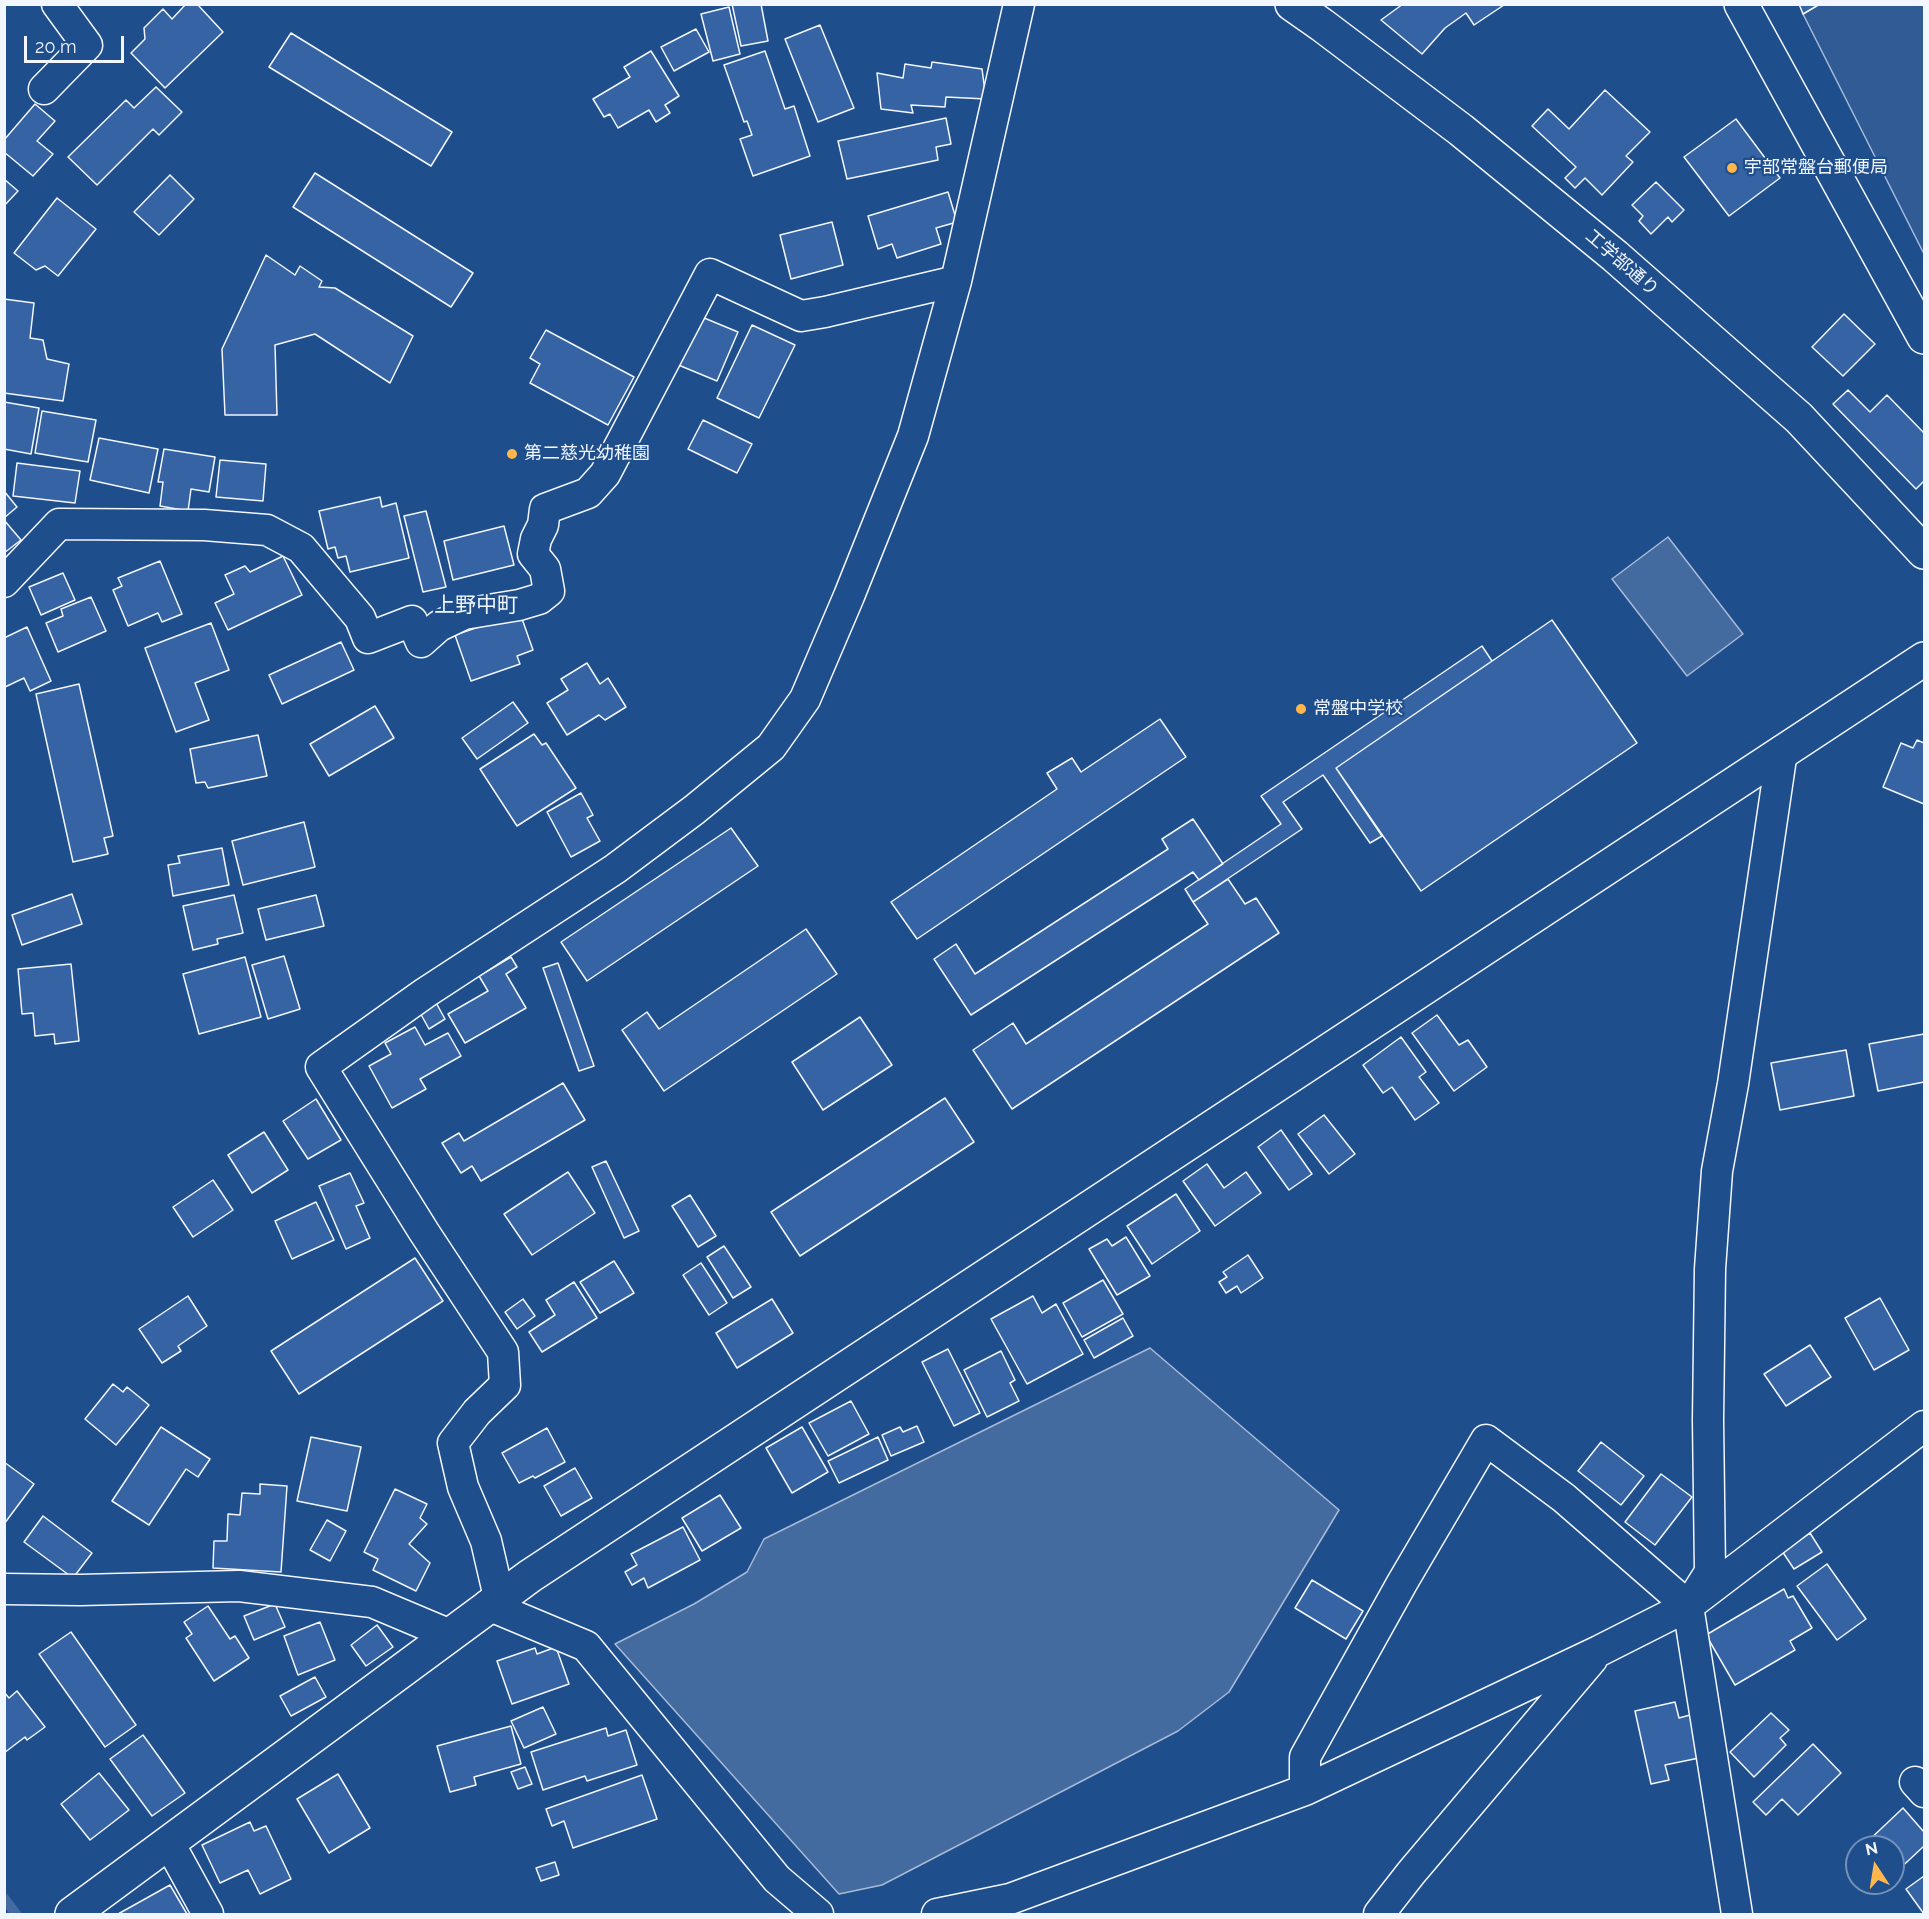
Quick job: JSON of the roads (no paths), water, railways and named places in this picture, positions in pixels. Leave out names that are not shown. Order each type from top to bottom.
[{"type":"street","points":[[44,89],[87,45],[57,4]]},
{"type":"street","points":[[494,1601],[486,1541],[463,1487],[453,1443],[477,1412],[505,1385],[503,1352],[424,1232],[321,1067],[425,993],[615,869],[694,810],[771,747],[805,699],[913,436],[956,281],[1019,4]]},
{"type":"street","name":"工学部通り","points":[[1292,4],[1461,130],[1624,264],[1799,418],[1924,552]]},
{"type":"street","points":[[1742,4],[1924,337]]},
{"type":"street","points":[[4,582],[59,524],[204,525],[267,530],[301,548],[360,618],[368,638],[412,621],[421,642],[439,626],[464,614],[519,606],[539,599],[549,591],[545,569],[533,554],[536,539],[543,525],[545,509],[588,493],[605,474],[710,274],[801,315],[825,312],[956,281]]},
{"type":"street","points":[[72,1914],[494,1601],[1924,659]]},
{"type":"street","points":[[1688,1606],[1710,1572],[1708,1420],[1710,1269],[1717,1171],[1733,1083],[1782,751]]},
{"type":"street","points":[[937,1914],[1010,1899],[1305,1790],[1599,1651],[1688,1606],[1924,1426]]},
{"type":"street","points":[[1305,1790],[1305,1757],[1402,1583],[1486,1440],[1564,1498],[1688,1606],[1737,1914]]},
{"type":"street","points":[[4,1590],[239,1586],[372,1602],[448,1634]]},
{"type":"street","points":[[494,1601],[586,1646],[777,1879],[818,1914]]},
{"type":"street","points":[[1379,1914],[1599,1651]]},
{"type":"street","points":[[169,1843],[208,1914]]},
{"type":"waterway","points":[[4,1898],[16,1914]]},
{"type":"place","name":"宇部常盤台郵便局","points":[[1732,168]]},
{"type":"place","name":"第二慈光幼稚園","points":[[512,454]]},
{"type":"place","name":"常盤中学校","points":[[1301,709]]},
{"type":"district","name":"上野中町","points":[[476,606]]}]
